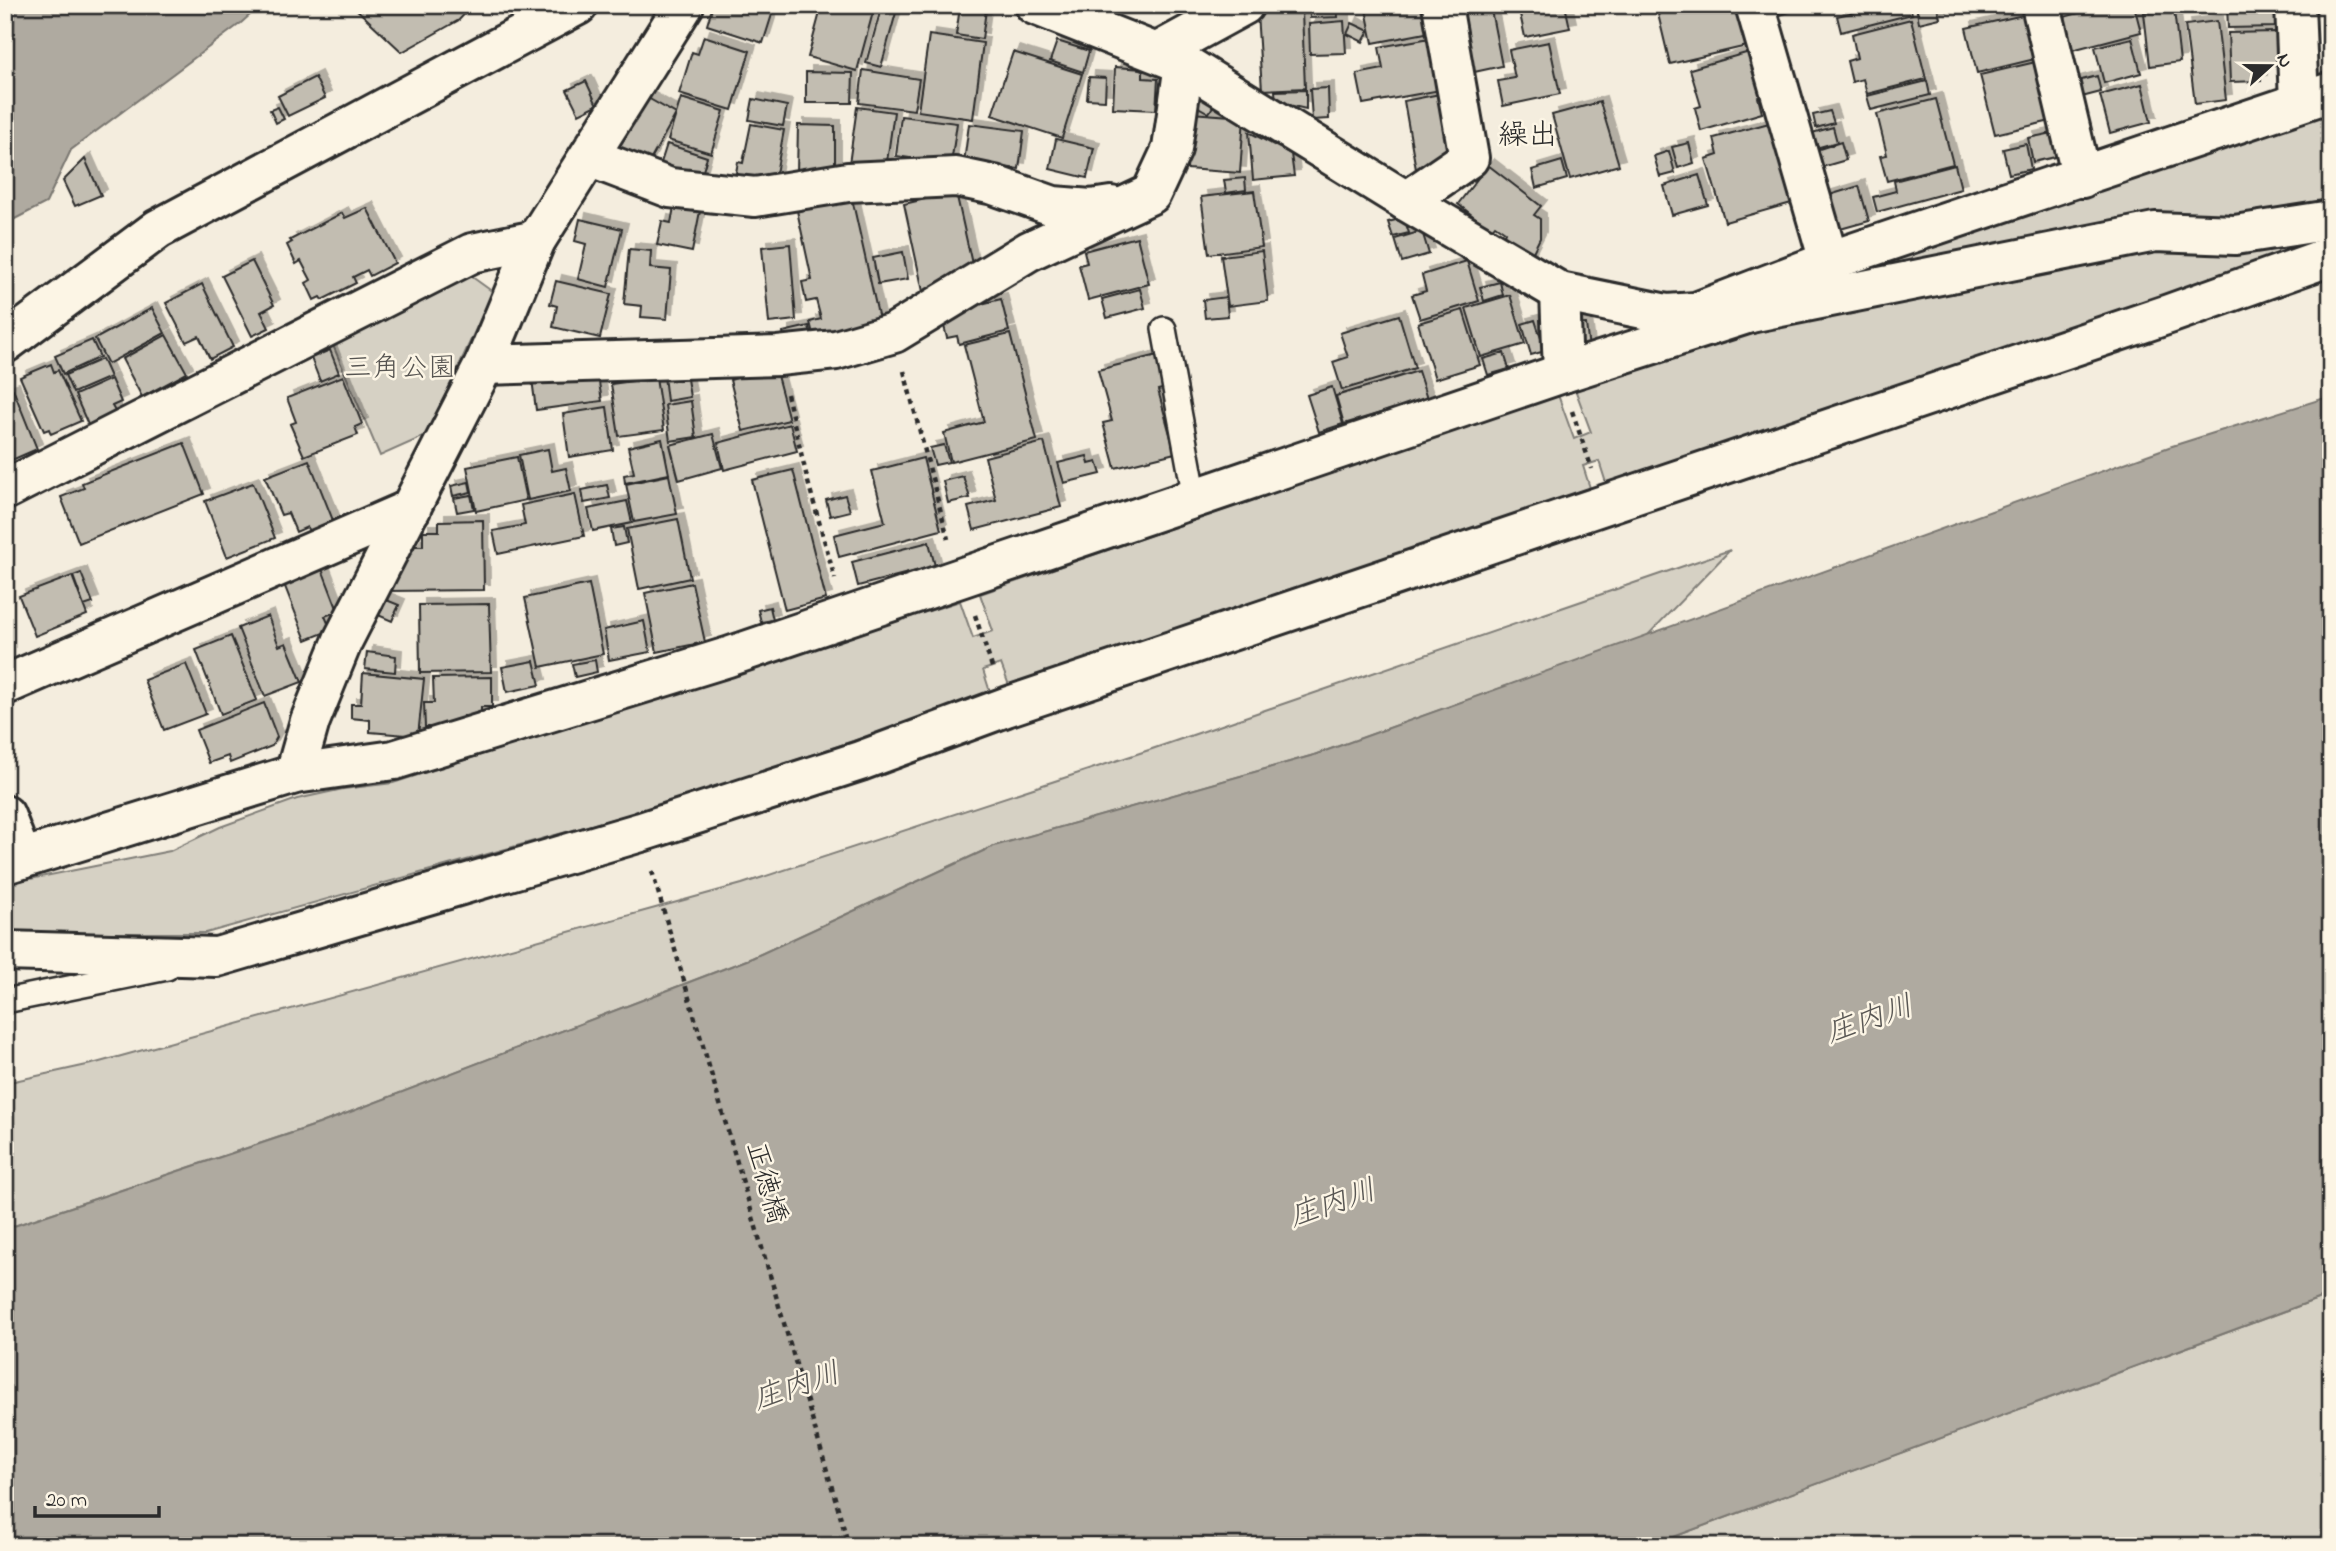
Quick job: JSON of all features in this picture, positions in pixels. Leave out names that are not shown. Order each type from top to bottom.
[{"type":"street","points":[[5,343],[158,229],[578,5]]},
{"type":"street","points":[[295,774],[310,721],[342,640],[484,365],[536,240],[684,5]]},
{"type":"street","points":[[1035,5],[1171,58],[1560,292],[1667,314],[1749,313]]},
{"type":"street","points":[[1406,201],[1469,158],[1442,5]]},
{"type":"street","points":[[1755,5],[1829,261]]},
{"type":"street","points":[[2041,5],[2082,177]]},
{"type":"street","points":[[1696,312],[1829,261],[2315,97],[2295,5]]},
{"type":"street","points":[[1171,58],[1236,7]]},
{"type":"street","points":[[484,365],[778,356],[836,350],[894,333],[1029,251],[1151,194],[1172,149],[1171,58]]},
{"type":"street","points":[[590,157],[670,188],[755,197],[848,182],[956,177],[994,185],[1053,206],[1091,209],[1134,202]]},
{"type":"street","points":[[5,815],[14,861],[295,774],[394,760],[728,657],[1563,373],[1749,313],[2155,232],[2235,235],[2331,220]]},
{"type":"street","points":[[5,489],[472,253],[536,240]]},
{"type":"street","points":[[5,951],[218,957],[641,832],[860,761],[1006,707],[2169,314],[2331,256]]},
{"type":"street","points":[[1560,292],[1563,373]]},
{"type":"street","points":[[5,685],[411,509]]},
{"type":"lane","points":[[1164,330],[1195,498]]},
{"type":"lane","points":[[5,1001],[218,957]]},
{"type":"path","points":[[894,333],[958,579]]},
{"type":"path","points":[[778,356],[808,482],[846,617]]},
{"type":"path","points":[[1581,436],[1590,463]]},
{"type":"path","points":[[982,635],[992,666]]},
{"type":"path","name":"正徳橋","points":[[641,832],[849,1546]]},
{"type":"green space","points":[[2331,113],[2331,201],[1812,285]]},
{"type":"green space","points":[[2331,241],[1607,486],[1599,461],[1583,466],[1591,491],[1010,688],[1001,664],[983,670],[991,695],[652,808],[206,933],[5,933],[5,884],[170,851],[220,827],[297,799],[343,789],[393,783],[960,601],[973,638],[993,631],[980,594],[1558,395],[1574,439],[1591,432],[1575,389],[1756,325],[2156,243]]},
{"type":"green space","name":"三角公園","points":[[468,274],[493,292],[427,435],[380,456],[332,343]]},
{"type":"green space","points":[[1730,550],[1647,636],[1314,755],[994,846],[752,958],[319,1124],[5,1229],[5,1083],[96,1063],[742,884],[1152,749]]},
{"type":"green space","points":[[2331,1294],[2331,1546],[1649,1546]]},
{"type":"water","points":[[5,5],[261,5],[241,23],[71,150],[46,203],[5,224]]},
{"type":"water","name":"庄内川","points":[[2331,396],[2331,1294],[1649,1546],[5,1546],[5,1229],[319,1124],[752,958],[994,846],[1314,755],[2169,447]]},
{"type":"building","points":[[352,5],[473,5],[459,20],[402,52]]},
{"type":"building","points":[[713,5],[775,5],[763,43],[707,25]]},
{"type":"building","points":[[822,5],[833,8],[833,5],[875,5],[857,71],[808,57]]},
{"type":"building","points":[[882,5],[897,9],[881,67],[866,63]]},
{"type":"building","points":[[1262,5],[1304,5],[1304,8],[1259,11]]},
{"type":"building","points":[[1310,5],[1337,5],[1338,17],[1310,18]]},
{"type":"building","points":[[1365,5],[1431,5],[1436,31],[1373,43]]},
{"type":"building","points":[[1473,5],[1490,5],[1502,66],[1465,74],[1452,10]]},
{"type":"building","points":[[1518,5],[1565,5],[1570,28],[1525,37]]},
{"type":"building","points":[[1695,5],[1737,5],[1747,46],[1670,64],[1658,14]]},
{"type":"building","points":[[1764,5],[1812,5],[1767,19]]},
{"type":"building","points":[[1853,5],[1910,5],[1912,14],[1841,32],[1837,16],[1855,12]]},
{"type":"building","points":[[1916,5],[1937,5],[1940,18],[1919,23]]},
{"type":"building","points":[[2108,5],[2134,5],[2141,32],[2072,50],[2064,17]]},
{"type":"building","points":[[2227,5],[2277,5],[2277,27],[2228,28]]},
{"type":"building","points":[[960,7],[986,10],[982,39],[956,35]]},
{"type":"building","points":[[2174,10],[2180,62],[2150,66],[2144,13]]},
{"type":"building","points":[[1302,11],[1305,88],[1262,90],[1257,13]]},
{"type":"building","points":[[2032,13],[2043,57],[1977,73],[1966,28]]},
{"type":"building","points":[[1911,19],[1926,79],[1867,94],[1863,79],[1852,82],[1847,61],[1857,58],[1852,34]]},
{"type":"building","points":[[1344,21],[1346,53],[1310,54],[1309,24]]},
{"type":"building","points":[[2217,21],[2226,100],[2195,104],[2185,25]]},
{"type":"building","points":[[1352,23],[1369,31],[1363,42],[1347,34]]},
{"type":"building","points":[[2276,32],[2277,65],[2260,66],[2261,81],[2230,82],[2228,33]]},
{"type":"building","points":[[929,35],[983,43],[973,119],[918,111]]},
{"type":"building","points":[[704,36],[750,51],[732,110],[679,94],[692,52],[698,54]]},
{"type":"building","points":[[1436,37],[1446,89],[1363,104],[1357,74],[1383,69],[1379,47]]},
{"type":"building","points":[[2132,38],[2141,73],[2104,83],[2095,47]]},
{"type":"building","points":[[1057,41],[1089,51],[1083,72],[1050,61]]},
{"type":"building","points":[[1549,42],[1560,94],[1503,106],[1498,81],[1515,78],[1509,50]]},
{"type":"building","points":[[1753,51],[1766,94],[1758,97],[1762,113],[1701,131],[1695,108],[1701,106],[1690,69]]},
{"type":"building","points":[[1013,52],[1082,74],[1062,138],[992,115]]},
{"type":"building","points":[[2040,61],[2055,120],[1995,134],[1980,75]]},
{"type":"building","points":[[1115,67],[1143,69],[1143,78],[1158,79],[1156,110],[1113,108]]},
{"type":"building","points":[[863,70],[919,79],[914,110],[859,103]]},
{"type":"building","points":[[806,72],[853,73],[852,103],[806,103]]},
{"type":"building","points":[[2097,76],[2101,92],[2074,99],[2070,83]]},
{"type":"building","points":[[315,77],[325,98],[288,116],[278,96]]},
{"type":"building","points":[[1089,77],[1106,78],[1105,100],[1087,99]]},
{"type":"building","points":[[586,81],[597,105],[579,114],[567,90]]},
{"type":"building","points":[[1927,81],[1930,95],[1871,110],[1867,96]]},
{"type":"building","points":[[2142,84],[2151,122],[2110,133],[2100,95]]},
{"type":"building","points":[[1194,85],[1218,98],[1209,113],[1186,100]]},
{"type":"building","points":[[1328,88],[1329,119],[1312,120],[1310,89]]},
{"type":"building","points":[[1306,90],[1306,109],[1276,102],[1275,91]]},
{"type":"building","points":[[1445,93],[1456,155],[1417,175],[1404,101]]},
{"type":"building","points":[[646,97],[676,114],[646,168],[612,157]]},
{"type":"building","points":[[681,98],[724,111],[711,153],[668,140]]},
{"type":"building","points":[[753,99],[787,106],[783,126],[749,120]]},
{"type":"building","points":[[1936,99],[1953,164],[1887,181],[1880,156],[1887,155],[1877,114]]},
{"type":"building","points":[[1600,102],[1619,165],[1570,179],[1552,115]]},
{"type":"building","points":[[278,107],[284,119],[276,123],[270,110]]},
{"type":"building","points":[[857,107],[894,112],[886,169],[849,164]]},
{"type":"building","points":[[1830,111],[1834,123],[1816,128],[1813,115]]},
{"type":"building","points":[[1191,113],[1244,117],[1240,173],[1187,169]]},
{"type":"building","points":[[901,116],[957,123],[951,164],[896,156]]},
{"type":"building","points":[[1780,120],[1802,200],[1725,222],[1706,159],[1718,155],[1714,138]]},
{"type":"building","points":[[751,124],[784,130],[773,190],[734,183],[738,162],[743,163]]},
{"type":"building","points":[[969,124],[1024,131],[1019,169],[987,165],[963,170]]},
{"type":"building","points":[[798,125],[835,126],[835,174],[797,173]]},
{"type":"building","points":[[1833,127],[1837,142],[1816,148],[1812,133]]},
{"type":"building","points":[[1249,132],[1291,154],[1294,176],[1253,180]]},
{"type":"building","points":[[2058,132],[2064,155],[2033,162],[2028,138]]},
{"type":"building","points":[[1056,139],[1094,148],[1087,178],[1050,169]]},
{"type":"building","points":[[1841,142],[1846,160],[1815,169],[1810,152]]},
{"type":"building","points":[[1689,143],[1694,163],[1678,168],[1672,147]]},
{"type":"building","points":[[667,144],[707,157],[699,185],[658,172]]},
{"type":"building","points":[[2026,144],[2031,169],[2009,174],[2003,149]]},
{"type":"building","points":[[1669,151],[1675,173],[1660,177],[1654,156]]},
{"type":"building","points":[[85,159],[101,195],[75,206],[63,181]]},
{"type":"building","points":[[1562,161],[1567,179],[1536,188],[1532,170]]},
{"type":"building","points":[[1488,165],[1541,206],[1534,215],[1540,219],[1540,238],[1530,258],[1500,242],[1505,232],[1495,225],[1491,230],[1458,204]]},
{"type":"building","points":[[1955,165],[1961,189],[1877,212],[1873,197],[1896,191],[1894,181]]},
{"type":"building","points":[[1699,175],[1708,205],[1672,215],[1664,186]]},
{"type":"building","points":[[1245,178],[1246,190],[1226,193],[1224,180]]},
{"type":"building","points":[[1859,186],[1869,221],[1833,231],[1823,197]]},
{"type":"building","points":[[1254,191],[1262,247],[1209,254],[1201,197]]},
{"type":"building","points":[[956,192],[974,273],[924,296],[904,204]]},
{"type":"building","points":[[851,194],[881,328],[815,343],[810,322],[821,319],[816,300],[806,302],[802,282],[812,280],[796,206]]},
{"type":"building","points":[[676,196],[702,201],[692,252],[657,245],[662,221],[671,223]]},
{"type":"building","points":[[367,208],[395,263],[370,276],[367,270],[353,277],[356,283],[322,300],[320,297],[314,300],[306,283],[311,280],[301,261],[296,264],[287,245],[292,242],[290,240],[342,213],[345,218]]},
{"type":"building","points":[[1404,218],[1409,233],[1393,237],[1388,222]]},
{"type":"building","points":[[580,219],[622,229],[608,287],[578,279],[586,244],[575,241]]},
{"type":"building","points":[[1422,231],[1429,254],[1402,262],[1395,239]]},
{"type":"building","points":[[1137,237],[1149,284],[1088,300],[1079,265],[1087,263],[1084,251]]},
{"type":"building","points":[[790,244],[796,320],[769,323],[762,247]]},
{"type":"building","points":[[629,249],[651,251],[650,268],[671,270],[667,319],[641,317],[642,306],[624,304]]},
{"type":"building","points":[[1262,251],[1268,301],[1228,306],[1221,256]]},
{"type":"building","points":[[903,252],[908,279],[878,284],[873,258]]},
{"type":"building","points":[[252,261],[274,305],[261,312],[269,328],[252,336],[222,276]]},
{"type":"building","points":[[1467,261],[1479,301],[1420,319],[1412,295],[1426,291],[1422,275]]},
{"type":"building","points":[[556,281],[611,294],[600,338],[553,327],[557,306],[550,304]]},
{"type":"building","points":[[1500,282],[1503,295],[1484,301],[1480,287]]},
{"type":"building","points":[[202,284],[233,347],[210,359],[199,336],[186,342],[166,303]]},
{"type":"building","points":[[1140,289],[1145,308],[1107,318],[1102,299]]},
{"type":"building","points":[[1510,295],[1525,344],[1481,357],[1466,308]]},
{"type":"building","points":[[1226,297],[1228,316],[1205,318],[1203,300]]},
{"type":"building","points":[[1001,299],[1009,331],[959,344],[957,336],[947,338],[941,314]]},
{"type":"building","points":[[152,308],[165,333],[108,364],[95,339]]},
{"type":"building","points":[[1463,310],[1480,365],[1435,379],[1418,323]]},
{"type":"building","points":[[1399,315],[1415,368],[1342,390],[1333,362],[1348,357],[1340,333]]},
{"type":"building","points":[[1535,320],[1545,351],[1531,355],[1522,324]]},
{"type":"building","points":[[1586,324],[1589,349],[1572,350],[1569,325]]},
{"type":"building","points":[[809,326],[813,344],[786,350],[783,332]]},
{"type":"building","points":[[1010,334],[1037,440],[951,462],[944,433],[984,422],[964,345]]},
{"type":"building","points":[[166,335],[187,373],[142,397],[122,359]]},
{"type":"building","points":[[92,340],[100,357],[63,374],[55,356]]},
{"type":"building","points":[[330,350],[339,373],[320,381],[311,358]]},
{"type":"building","points":[[1504,353],[1509,369],[1488,375],[1483,359]]},
{"type":"building","points":[[1158,355],[1166,388],[1158,390],[1175,453],[1115,468],[1103,423],[1112,421],[1098,370]]},
{"type":"building","points":[[102,359],[110,377],[73,393],[65,375]]},
{"type":"building","points":[[51,364],[54,372],[58,370],[81,421],[51,434],[49,429],[44,431],[20,377]]},
{"type":"building","points":[[775,368],[789,420],[743,431],[730,380]]},
{"type":"building","points":[[597,370],[602,401],[536,410],[532,379]]},
{"type":"building","points":[[1418,371],[1427,399],[1344,424],[1336,396]]},
{"type":"building","points":[[686,373],[690,397],[667,401],[664,376]]},
{"type":"building","points":[[343,376],[362,424],[355,427],[358,435],[304,456],[290,424],[296,422],[287,398]]},
{"type":"building","points":[[656,378],[664,430],[619,436],[611,384]]},
{"type":"building","points":[[111,379],[121,402],[112,406],[117,415],[89,427],[75,395]]},
{"type":"building","points":[[1332,387],[1343,424],[1319,432],[1307,395]]},
{"type":"building","points":[[13,389],[37,449],[5,463],[5,392]]},
{"type":"building","points":[[691,401],[696,437],[670,441],[665,405]]},
{"type":"building","points":[[607,407],[613,450],[569,457],[563,414]]},
{"type":"building","points":[[790,424],[797,451],[724,470],[718,443]]},
{"type":"building","points":[[713,434],[722,468],[679,480],[670,445]]},
{"type":"building","points":[[662,439],[669,474],[625,483],[624,475],[634,473],[628,447]]},
{"type":"building","points":[[1044,442],[1061,507],[974,530],[968,507],[996,500],[985,457]]},
{"type":"building","points":[[184,443],[204,494],[79,543],[61,497],[84,488],[82,483]]},
{"type":"building","points":[[944,445],[949,462],[935,465],[930,448]]},
{"type":"building","points":[[548,449],[552,471],[566,468],[571,491],[528,500],[519,455]]},
{"type":"building","points":[[1087,456],[1089,464],[1097,462],[1101,474],[1064,483],[1058,463]]},
{"type":"building","points":[[517,457],[526,500],[476,511],[467,467]]},
{"type":"building","points":[[923,458],[941,530],[839,557],[834,535],[885,522],[872,471]]},
{"type":"building","points":[[309,460],[334,523],[309,532],[307,527],[296,532],[288,513],[281,515],[265,477]]},
{"type":"building","points":[[793,470],[826,599],[785,610],[752,480]]},
{"type":"building","points":[[669,475],[677,514],[634,522],[626,484]]},
{"type":"building","points":[[963,476],[970,498],[948,503],[943,481]]},
{"type":"building","points":[[469,482],[471,492],[453,496],[451,486]]},
{"type":"building","points":[[253,483],[275,538],[227,557],[205,501]]},
{"type":"building","points":[[607,485],[610,498],[584,503],[582,490]]},
{"type":"building","points":[[575,494],[584,536],[498,554],[493,531],[525,525],[521,505]]},
{"type":"building","points":[[471,495],[474,509],[457,512],[454,498]]},
{"type":"building","points":[[845,495],[850,511],[830,516],[826,500]]},
{"type":"building","points":[[627,501],[632,523],[593,531],[588,509]]},
{"type":"building","points":[[678,519],[690,578],[639,589],[627,529]]},
{"type":"building","points":[[483,520],[484,590],[389,591],[415,546],[423,546],[423,531],[439,531],[439,521]]},
{"type":"building","points":[[624,527],[627,543],[614,546],[611,529]]},
{"type":"building","points":[[929,542],[935,566],[858,586],[852,562]]},
{"type":"building","points":[[322,569],[338,611],[325,616],[331,630],[306,640],[284,584]]},
{"type":"building","points":[[81,573],[93,603],[84,606],[73,576]]},
{"type":"building","points":[[72,576],[87,615],[35,636],[19,596]]},
{"type":"building","points":[[692,583],[705,642],[657,652],[645,593]]},
{"type":"building","points":[[589,584],[603,654],[540,667],[525,598]]},
{"type":"building","points":[[384,599],[399,605],[392,621],[378,615]]},
{"type":"building","points":[[489,604],[491,672],[420,673],[419,605]]},
{"type":"building","points":[[770,607],[773,620],[761,622],[758,610]]},
{"type":"building","points":[[268,616],[279,646],[286,643],[302,682],[265,696],[238,628]]},
{"type":"building","points":[[644,621],[650,652],[609,660],[604,630]]},
{"type":"building","points":[[231,636],[257,700],[221,714],[196,650]]},
{"type":"building","points":[[367,652],[396,656],[395,672],[365,669]]},
{"type":"building","points":[[595,660],[597,672],[575,677],[572,664]]},
{"type":"building","points":[[534,661],[540,685],[507,692],[502,667]]},
{"type":"building","points":[[186,664],[206,714],[164,730],[144,680]]},
{"type":"building","points":[[363,673],[424,679],[418,736],[370,732],[370,720],[351,718],[351,704],[361,704]]},
{"type":"building","points":[[492,677],[492,707],[481,707],[481,716],[464,716],[464,724],[453,727],[425,727],[424,703],[434,703],[433,678]]},
{"type":"building","points":[[264,703],[277,737],[272,746],[230,763],[228,756],[209,763],[196,730]]},
{"type":"district","name":"繰出","points":[[1528,137]]}]
